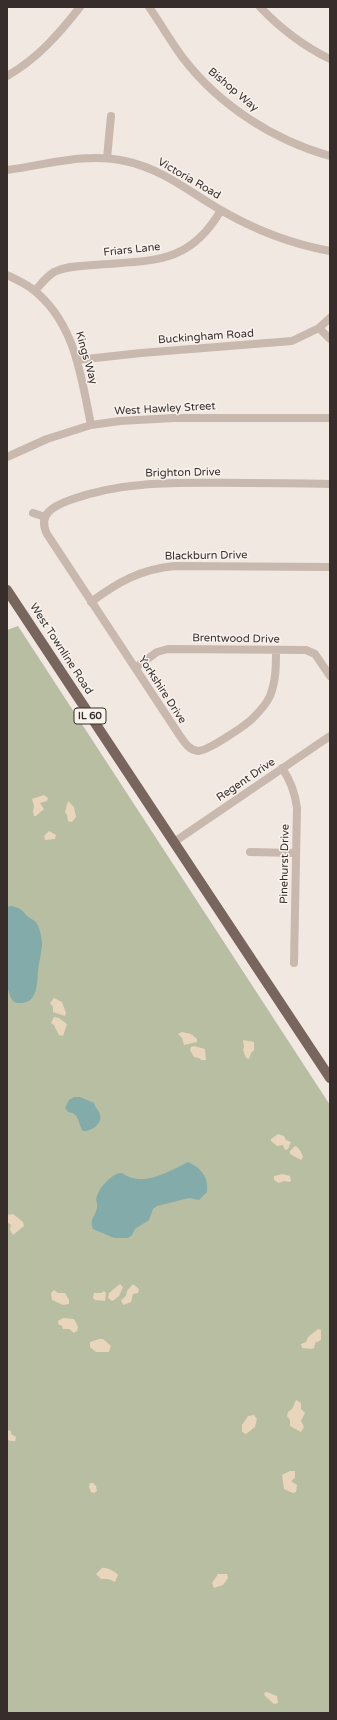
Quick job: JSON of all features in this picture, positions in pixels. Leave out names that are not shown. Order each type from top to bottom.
[{"type":"main road","name":"West Townline Road","points":[[7,590],[174,842]]},
{"type":"main road","name":"IL 60","points":[[174,842],[330,1078]]},
{"type":"street","points":[[7,76],[31,60],[47,46],[80,7]]},
{"type":"street","name":"Bishop Way","points":[[150,7],[183,58],[222,98],[270,132],[294,143],[330,156]]},
{"type":"street","points":[[260,7],[286,32],[330,59]]},
{"type":"street","points":[[108,158],[110,116]]},
{"type":"street","name":"Victoria Road","points":[[7,170],[81,158],[108,158],[124,160],[157,171],[221,210],[269,233],[330,251]]},
{"type":"street","name":"Friars Lane","points":[[35,291],[47,277],[54,272],[68,267],[159,259],[180,252],[202,237],[212,226],[221,210]]},
{"type":"street","name":"Kings Way","points":[[7,275],[35,291],[49,305],[64,325],[77,360],[91,425]]},
{"type":"street","name":"Buckingham Road","points":[[77,360],[285,342],[304,336],[319,328],[330,318]]},
{"type":"street","points":[[319,328],[330,339]]},
{"type":"street","name":"West Hawley Street","points":[[7,457],[48,439],[91,425],[120,421],[174,418],[330,418]]},
{"type":"street","name":"Brighton Drive","points":[[45,517],[50,510],[61,504],[92,493],[129,486],[166,483],[330,484]]},
{"type":"street","points":[[33,513],[45,517]]},
{"type":"street","name":"Yorkshire Drive","points":[[45,517],[44,526],[47,534],[185,744],[194,750],[204,750],[252,720],[264,706],[274,686],[276,674],[276,651]]},
{"type":"street","name":"Blackburn Drive","points":[[91,602],[125,579],[160,568],[175,566],[330,567]]},
{"type":"street","name":"Brentwood Drive","points":[[135,668],[163,649],[276,651],[306,650],[311,652],[320,660],[330,676]]},
{"type":"street","name":"Regent Drive","points":[[174,842],[330,736]]},
{"type":"street","name":"Pinehurst Drive","points":[[282,768],[291,781],[296,793],[297,808],[294,963]]},
{"type":"street","points":[[250,852],[295,853]]},
{"type":"green space","points":[[18,626],[330,1105],[330,1713],[7,1713],[7,630]]},
{"type":"sand","points":[[44,795],[48,798],[47,801],[40,803],[44,809],[34,816],[32,799]]},
{"type":"sand","points":[[68,801],[74,807],[76,817],[72,822],[68,821],[65,812]]},
{"type":"sand","points":[[49,831],[56,835],[55,839],[45,840],[44,836]]},
{"type":"sand","points":[[54,998],[62,1002],[66,1013],[65,1016],[53,1012],[53,1007],[50,1003]]},
{"type":"sand","points":[[54,1017],[59,1018],[67,1024],[63,1036],[59,1035],[54,1025],[51,1023]]},
{"type":"sand","points":[[182,1032],[191,1034],[197,1039],[197,1042],[184,1045],[182,1038],[178,1034]]},
{"type":"sand","points":[[243,1040],[254,1042],[254,1050],[249,1059],[246,1058],[243,1050]]},
{"type":"sand","points":[[194,1046],[205,1049],[206,1060],[201,1060],[194,1057],[190,1050],[191,1047]]},
{"type":"sand","points":[[278,1134],[284,1136],[286,1140],[291,1142],[288,1149],[285,1150],[283,1145],[277,1146],[271,1141],[271,1139]]},
{"type":"sand","points":[[295,1146],[299,1148],[302,1154],[303,1157],[301,1160],[290,1154],[290,1151]]},
{"type":"sand","points":[[283,1174],[290,1176],[291,1181],[279,1183],[274,1180],[274,1176]]},
{"type":"sand","points":[[13,1214],[23,1222],[24,1226],[13,1235],[10,1230],[11,1225],[7,1222],[7,1215]]},
{"type":"sand","points":[[120,1284],[123,1287],[119,1296],[112,1301],[108,1298],[109,1293]]},
{"type":"sand","points":[[133,1284],[139,1289],[138,1293],[133,1294],[131,1302],[123,1305],[121,1300],[126,1296],[127,1291]]},
{"type":"sand","points":[[54,1290],[58,1293],[65,1293],[69,1300],[69,1304],[63,1305],[52,1300],[51,1293]]},
{"type":"sand","points":[[104,1291],[106,1293],[105,1301],[95,1300],[93,1298],[94,1293],[101,1293]]},
{"type":"sand","points":[[63,1318],[74,1319],[78,1327],[77,1331],[74,1333],[69,1329],[63,1329],[62,1326],[58,1324],[58,1321]]},
{"type":"sand","points":[[318,1329],[321,1330],[321,1340],[315,1343],[314,1348],[302,1348],[301,1344],[306,1342],[308,1337]]},
{"type":"sand","points":[[103,1339],[111,1346],[109,1352],[96,1352],[90,1347],[90,1342]]},
{"type":"sand","points":[[296,1400],[301,1403],[301,1409],[305,1413],[301,1421],[304,1427],[301,1432],[290,1426],[290,1420],[287,1416]]},
{"type":"sand","points":[[254,1415],[257,1419],[255,1427],[246,1434],[242,1432],[242,1425],[248,1416]]},
{"type":"sand","points":[[7,1430],[11,1431],[11,1434],[16,1437],[15,1441],[8,1440],[7,1443]]},
{"type":"sand","points":[[290,1471],[295,1471],[295,1478],[291,1481],[297,1485],[296,1492],[293,1493],[284,1489],[282,1475]]},
{"type":"sand","points":[[90,1483],[93,1483],[96,1486],[97,1491],[94,1493],[91,1492],[89,1487]]},
{"type":"sand","points":[[102,1568],[113,1571],[118,1575],[115,1582],[108,1579],[101,1579],[96,1574]]},
{"type":"sand","points":[[218,1574],[227,1574],[228,1578],[223,1585],[214,1588],[212,1583]]},
{"type":"sand","points":[[267,1692],[277,1696],[278,1703],[274,1704],[265,1696],[264,1693]]},
{"type":"water","points":[[11,906],[20,909],[37,923],[42,940],[36,991],[31,1000],[21,1003],[17,1003],[13,1000],[7,986],[7,907]]},
{"type":"water","points":[[74,1097],[80,1097],[94,1103],[99,1113],[100,1121],[92,1129],[83,1131],[77,1117],[68,1112],[65,1108],[69,1100]]},
{"type":"water","points":[[188,1162],[200,1170],[207,1182],[207,1192],[199,1200],[189,1198],[157,1206],[153,1209],[149,1220],[135,1229],[132,1235],[128,1238],[114,1238],[93,1229],[92,1223],[97,1208],[96,1198],[107,1181],[114,1175],[122,1173],[138,1179],[146,1179],[164,1174]]}]
